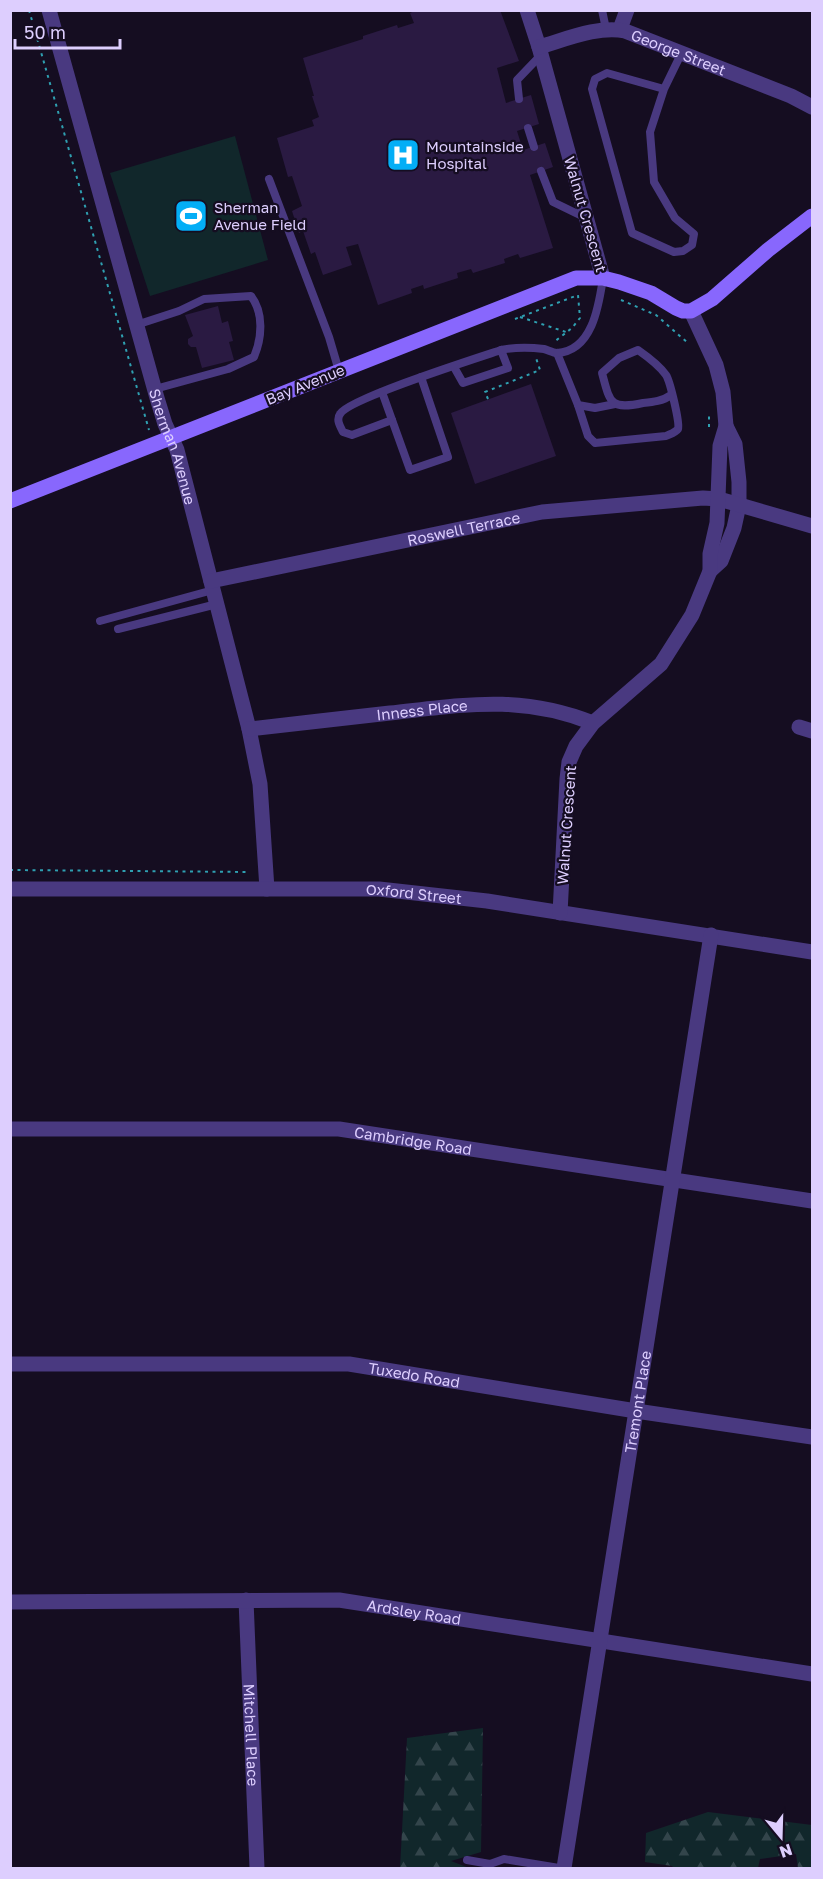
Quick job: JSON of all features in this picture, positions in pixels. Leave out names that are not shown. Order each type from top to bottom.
[{"type":"street","name":"Sherman Avenue","points":[[49,10],[154,389],[177,450],[249,729],[260,784],[267,889]]},
{"type":"street","name":"Walnut Crescent","points":[[527,10],[603,278],[651,293],[683,311],[691,311],[716,365],[723,392],[726,426],[735,444],[739,505],[734,528],[721,561],[710,571]]},
{"type":"street","points":[[540,51],[613,29],[627,10]]},
{"type":"street","name":"George Street","points":[[613,29],[681,52],[813,107]]},
{"type":"street","points":[[691,311],[712,299],[768,250],[813,216]]},
{"type":"street","name":"Bay Avenue","points":[[10,501],[563,282],[587,277],[603,278]]},
{"type":"street","name":"Walnut Crescent","points":[[560,913],[569,762],[576,746],[592,723],[661,664],[692,615],[710,571],[719,500],[720,446],[726,426]]},
{"type":"street","name":"Roswell Terrace","points":[[214,592],[542,512],[697,498],[719,500],[813,526]]},
{"type":"street","name":"Inness Place","points":[[249,729],[485,703],[528,705],[569,713],[592,723]]},
{"type":"street","name":"Oxford Street","points":[[10,889],[379,889],[487,901],[813,952]]},
{"type":"street","name":"Tremont Place","points":[[561,1869],[600,1640],[711,935]]},
{"type":"street","name":"Cambridge Road","points":[[10,1129],[339,1129],[813,1201]]},
{"type":"street","name":"Tuxedo Road","points":[[10,1364],[349,1364],[636,1411],[813,1437]]},
{"type":"street","name":"Mitchell Place","points":[[246,1600],[257,1869]]},
{"type":"street","name":"Ardsley Road","points":[[10,1602],[339,1600],[813,1674]]},
{"type":"lane","points":[[602,10],[613,29]]},
{"type":"lane","points":[[519,99],[517,80],[540,51]]},
{"type":"lane","points":[[664,89],[607,73],[595,79],[592,89],[632,233],[674,252],[683,251],[692,245],[694,234],[675,218],[654,182],[650,132],[664,89],[681,52]]},
{"type":"lane","points":[[528,128],[534,147]]},
{"type":"lane","points":[[541,171],[553,202],[587,218]]},
{"type":"lane","points":[[269,179],[329,337],[339,370]]},
{"type":"lane","points":[[392,420],[352,435],[343,432],[338,421],[339,415],[345,409],[382,392],[501,350],[516,347],[545,349],[557,353],[576,347],[591,329],[597,313],[603,278]]},
{"type":"lane","points":[[136,325],[179,311],[204,299],[251,296],[259,306],[258,346],[254,357],[228,369],[154,389]]},
{"type":"lane","points":[[454,367],[463,383],[508,368],[501,350]]},
{"type":"lane","points":[[557,353],[588,436],[595,442],[666,436],[675,432],[679,427],[671,395],[671,385],[653,361],[638,350],[619,358],[602,373],[608,394],[615,404]]},
{"type":"lane","points":[[382,392],[410,470],[448,457],[421,377]]},
{"type":"lane","points":[[578,405],[595,408],[615,404],[627,406],[659,400],[671,395]]},
{"type":"lane","points":[[100,621],[214,592]]},
{"type":"lane","points":[[118,629],[214,592]]},
{"type":"lane","points":[[467,1860],[490,1864],[504,1859],[561,1869]]},
{"type":"path","points":[[28,10],[150,430]]},
{"type":"path","points":[[508,322],[578,295],[580,318],[552,344]]},
{"type":"path","points":[[621,300],[657,315],[689,344]]},
{"type":"path","points":[[520,317],[567,332]]},
{"type":"path","points":[[488,399],[485,392],[540,370],[537,356]]},
{"type":"path","points":[[709,428],[710,407]]},
{"type":"path","points":[[10,870],[254,872]]},
{"type":"green space","name":"Sherman Avenue Field","points":[[235,136],[268,260],[150,296],[110,173]]},
{"type":"green space","points":[[483,1728],[481,1852],[451,1861],[469,1868],[400,1868],[407,1738]]},
{"type":"green space","points":[[708,1812],[812,1825],[812,1868],[798,1868],[796,1854],[760,1859],[758,1868],[674,1868],[645,1862],[646,1833]]},
{"type":"building","name":"Mountainside Hospital","points":[[417,10],[500,10],[519,61],[497,68],[506,103],[531,95],[539,124],[517,131],[523,150],[545,143],[553,167],[530,175],[553,248],[520,258],[518,254],[504,259],[505,263],[473,273],[471,269],[457,273],[458,278],[424,289],[423,285],[411,289],[412,293],[378,305],[358,244],[346,247],[352,265],[323,275],[315,252],[311,254],[303,231],[299,233],[292,211],[302,206],[292,176],[288,177],[277,138],[314,126],[312,120],[319,117],[303,58],[363,39],[363,36],[397,25],[398,28],[414,23],[410,13]]},
{"type":"building","points":[[218,306],[222,323],[228,321],[233,341],[229,342],[234,360],[202,368],[196,347],[188,344],[188,339],[193,336],[185,315]]},
{"type":"building","points":[[531,384],[556,456],[475,484],[451,413]]},
{"type":"place","name":"Mountainside Hospital","points":[[403,155]]},
{"type":"place","name":"Sherman Avenue Field","points":[[191,216]]}]
